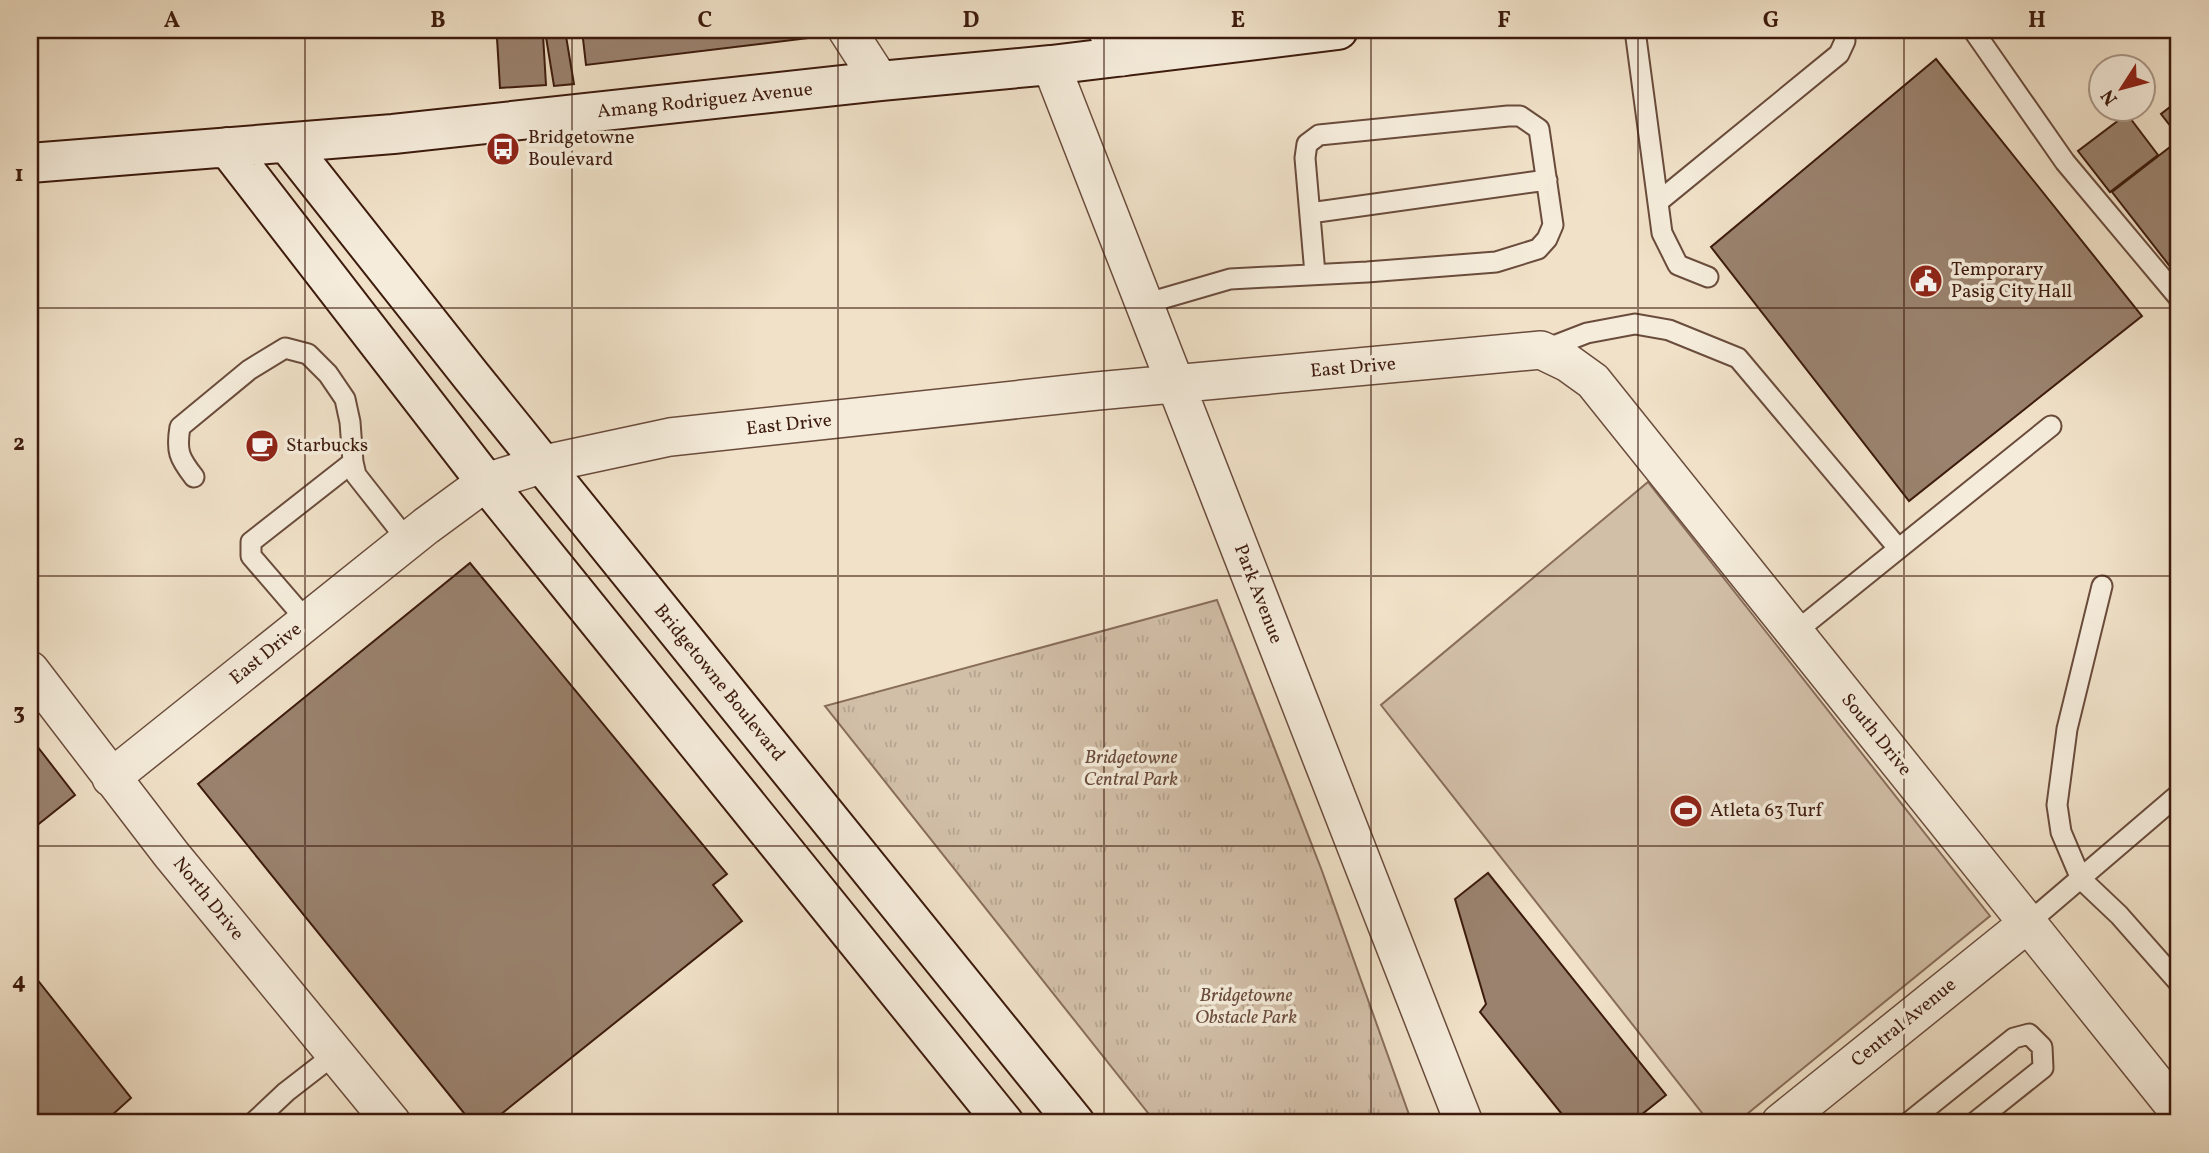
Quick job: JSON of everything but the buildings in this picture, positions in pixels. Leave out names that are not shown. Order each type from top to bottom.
[{"type":"street","points":[[847,30],[880,81]]},
{"type":"street","name":"Amang Rodriguez Avenue","points":[[30,163],[434,129],[1051,65],[1114,43],[1338,30]]},
{"type":"street","name":"Park Avenue","points":[[1051,65],[1464,1123]]},
{"type":"street","name":"Bridgetowne Boulevard","points":[[287,143],[472,377],[1075,1123]]},
{"type":"street","points":[[227,147],[486,482],[1004,1123]]},
{"type":"street","name":"East Drive","points":[[111,778],[486,482],[544,464],[670,438],[1176,384],[1555,357]]},
{"type":"street","name":"South Drive","points":[[1555,357],[1592,381],[2179,1112]]},
{"type":"street","name":"North Drive","points":[[30,670],[111,778],[392,1123]]},
{"type":"street","name":"Central Avenue","points":[[1780,1123],[2027,924]]},
{"type":"lane","points":[[1635,30],[1662,233],[1678,265],[1707,277]]},
{"type":"lane","points":[[1658,202],[1839,54],[1845,41],[1843,30]]},
{"type":"lane","points":[[1973,30],[2065,162],[2179,298]]},
{"type":"lane","points":[[1144,304],[1230,279],[1367,272],[1496,262],[1538,249],[1547,239],[1553,225],[1539,130],[1520,116],[1319,135],[1307,144],[1305,158],[1315,274]]},
{"type":"lane","points":[[1310,213],[1547,180]]},
{"type":"lane","points":[[1555,357],[1587,333],[1634,324],[1669,330],[1738,358],[1898,548]]},
{"type":"lane","points":[[194,477],[181,460],[177,445],[180,427],[249,370],[285,348],[308,355],[328,374],[345,399],[356,475],[408,541]]},
{"type":"lane","points":[[1794,633],[2051,426]]},
{"type":"lane","points":[[307,621],[251,556],[251,542],[352,462]]},
{"type":"lane","points":[[2102,586],[2067,729],[2057,805],[2061,832],[2081,879],[2119,915],[2179,983]]},
{"type":"lane","points":[[2027,924],[2179,794]]},
{"type":"lane","points":[[1908,1123],[2014,1038],[2029,1034],[2042,1047],[2043,1068],[1974,1123]]},
{"type":"lane","points":[[253,1123],[286,1092],[335,1054]]},
{"type":"green space","name":"Atleta 63 Turf","points":[[1648,482],[1990,916],[1736,1123],[1710,1123],[1381,705]]},
{"type":"green space","name":"Bridgetowne Central Park","points":[[1217,600],[1322,871],[1412,1123],[1156,1123],[825,706]]},
{"type":"place","name":"Bridgetowne Boulevard","points":[[503,149]]},
{"type":"place","name":"Temporary Pasig City Hall","points":[[1926,281]]},
{"type":"place","name":"Starbucks","points":[[262,446]]},
{"type":"place","name":"Atleta 63 Turf","points":[[1686,811]]},
{"type":"park label","name":"Bridgetowne Obstacle Park","points":[[1246,1007]]}]
